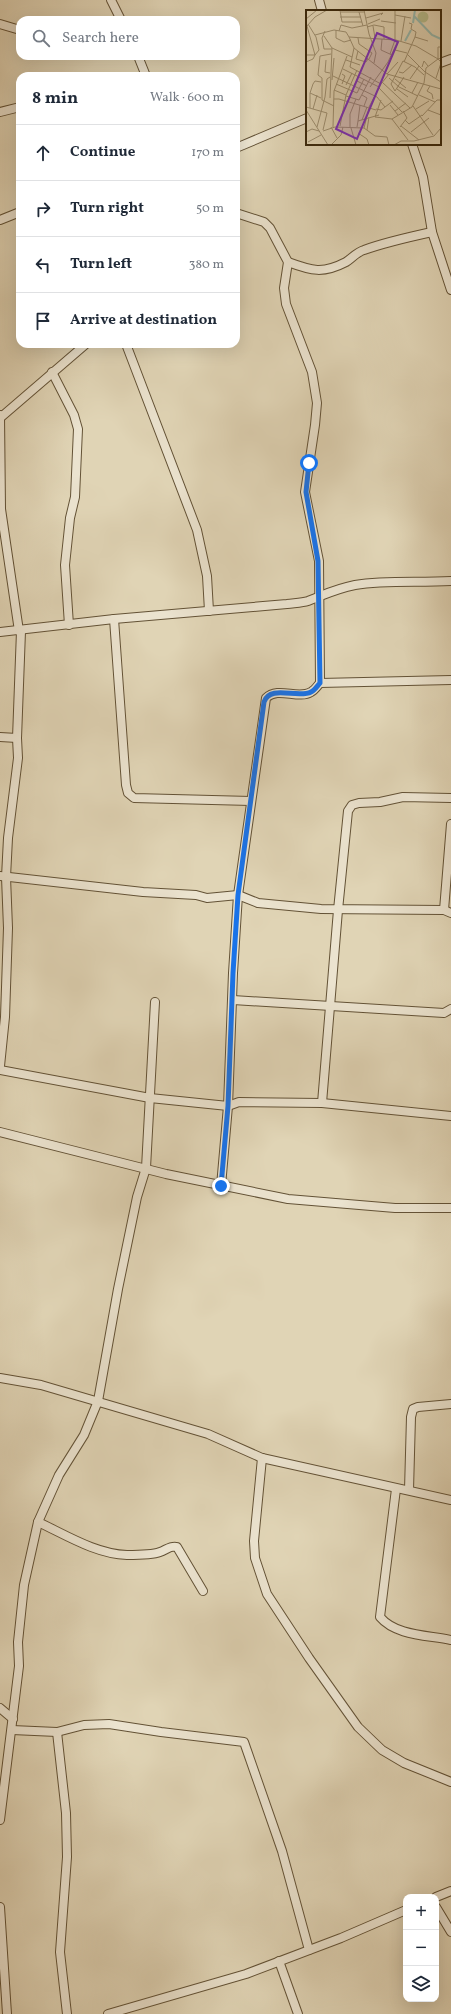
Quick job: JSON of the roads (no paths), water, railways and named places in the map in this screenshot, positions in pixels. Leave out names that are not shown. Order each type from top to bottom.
[{"type":"street","points":[[111,0],[120,16]]},
{"type":"street","points":[[319,0],[322,10]]},
{"type":"street","points":[[0,24],[16,29]]},
{"type":"street","points":[[441,63],[451,59]]},
{"type":"street","points":[[140,60],[144,72]]},
{"type":"street","points":[[0,112],[16,108]]},
{"type":"street","points":[[240,146],[306,118]]},
{"type":"street","points":[[412,145],[423,177],[432,232],[451,290]]},
{"type":"street","points":[[0,220],[16,214]]},
{"type":"street","points":[[240,214],[264,222],[270,228],[288,262],[284,288],[286,304],[312,372],[316,403],[315,425],[306,492],[318,561],[320,595],[320,683]]},
{"type":"street","points":[[288,262],[304,268],[328,270],[348,261],[361,251],[379,244],[432,232]]},
{"type":"street","points":[[0,1066],[8,928],[3,876],[18,758],[17,738],[20,631],[1,509],[0,417],[81,348]]},
{"type":"street","points":[[128,348],[196,530],[207,576],[209,611]]},
{"type":"street","points":[[52,372],[65,396],[78,429],[75,497],[70,518],[65,565],[69,625]]},
{"type":"street","points":[[0,632],[20,631],[114,619],[287,604],[308,601],[338,588],[380,582],[416,583],[451,581]]},
{"type":"street","points":[[114,619],[126,785],[128,793],[134,798],[251,801]]},
{"type":"street","points":[[221,1186],[228,1106],[238,895],[266,698],[273,693],[304,694],[311,692],[320,683],[451,680]]},
{"type":"street","points":[[0,737],[17,738]]},
{"type":"street","points":[[322,1103],[329,1007],[348,811],[352,805],[403,796],[451,798]]},
{"type":"street","points":[[3,876],[143,892],[196,895],[207,898],[238,895],[258,903],[338,910],[382,908],[448,911],[451,824]]},
{"type":"street","points":[[233,1000],[444,1013],[451,1008]]},
{"type":"street","points":[[0,1820],[19,1666],[18,1642],[24,1584],[38,1522],[59,1474],[84,1435],[98,1401],[118,1289],[138,1197],[146,1168],[155,1002]]},
{"type":"street","points":[[0,1070],[150,1098],[228,1106],[239,1102],[322,1103],[451,1116]]},
{"type":"street","points":[[0,1132],[221,1186],[288,1199],[395,1208],[451,1208]]},
{"type":"street","points":[[0,1378],[41,1385],[208,1434],[262,1458],[451,1500]]},
{"type":"street","points":[[409,1490],[411,1417],[413,1409],[418,1407],[451,1404]]},
{"type":"street","points":[[262,1458],[254,1541],[255,1558],[267,1594],[309,1658],[358,1727],[382,1750],[404,1763],[450,1780]]},
{"type":"street","points":[[396,1489],[380,1617],[386,1624],[398,1630],[451,1640]]},
{"type":"street","points":[[38,1522],[98,1549],[114,1554],[128,1555],[159,1553],[170,1548],[178,1547],[203,1591]]},
{"type":"street","points":[[0,1708],[13,1719]]},
{"type":"street","points":[[12,1730],[57,1732],[84,1725],[109,1724],[244,1742],[282,1851],[309,1950]]},
{"type":"street","points":[[57,1732],[66,1813],[68,1857],[60,1952],[67,2014]]},
{"type":"street","points":[[439,1896],[451,1891]]},
{"type":"street","points":[[0,1908],[6,2014]]},
{"type":"street","points":[[108,2014],[246,1974],[403,1911]]},
{"type":"street","points":[[439,1912],[451,1932]]},
{"type":"street","points":[[279,1961],[298,2014]]}]
